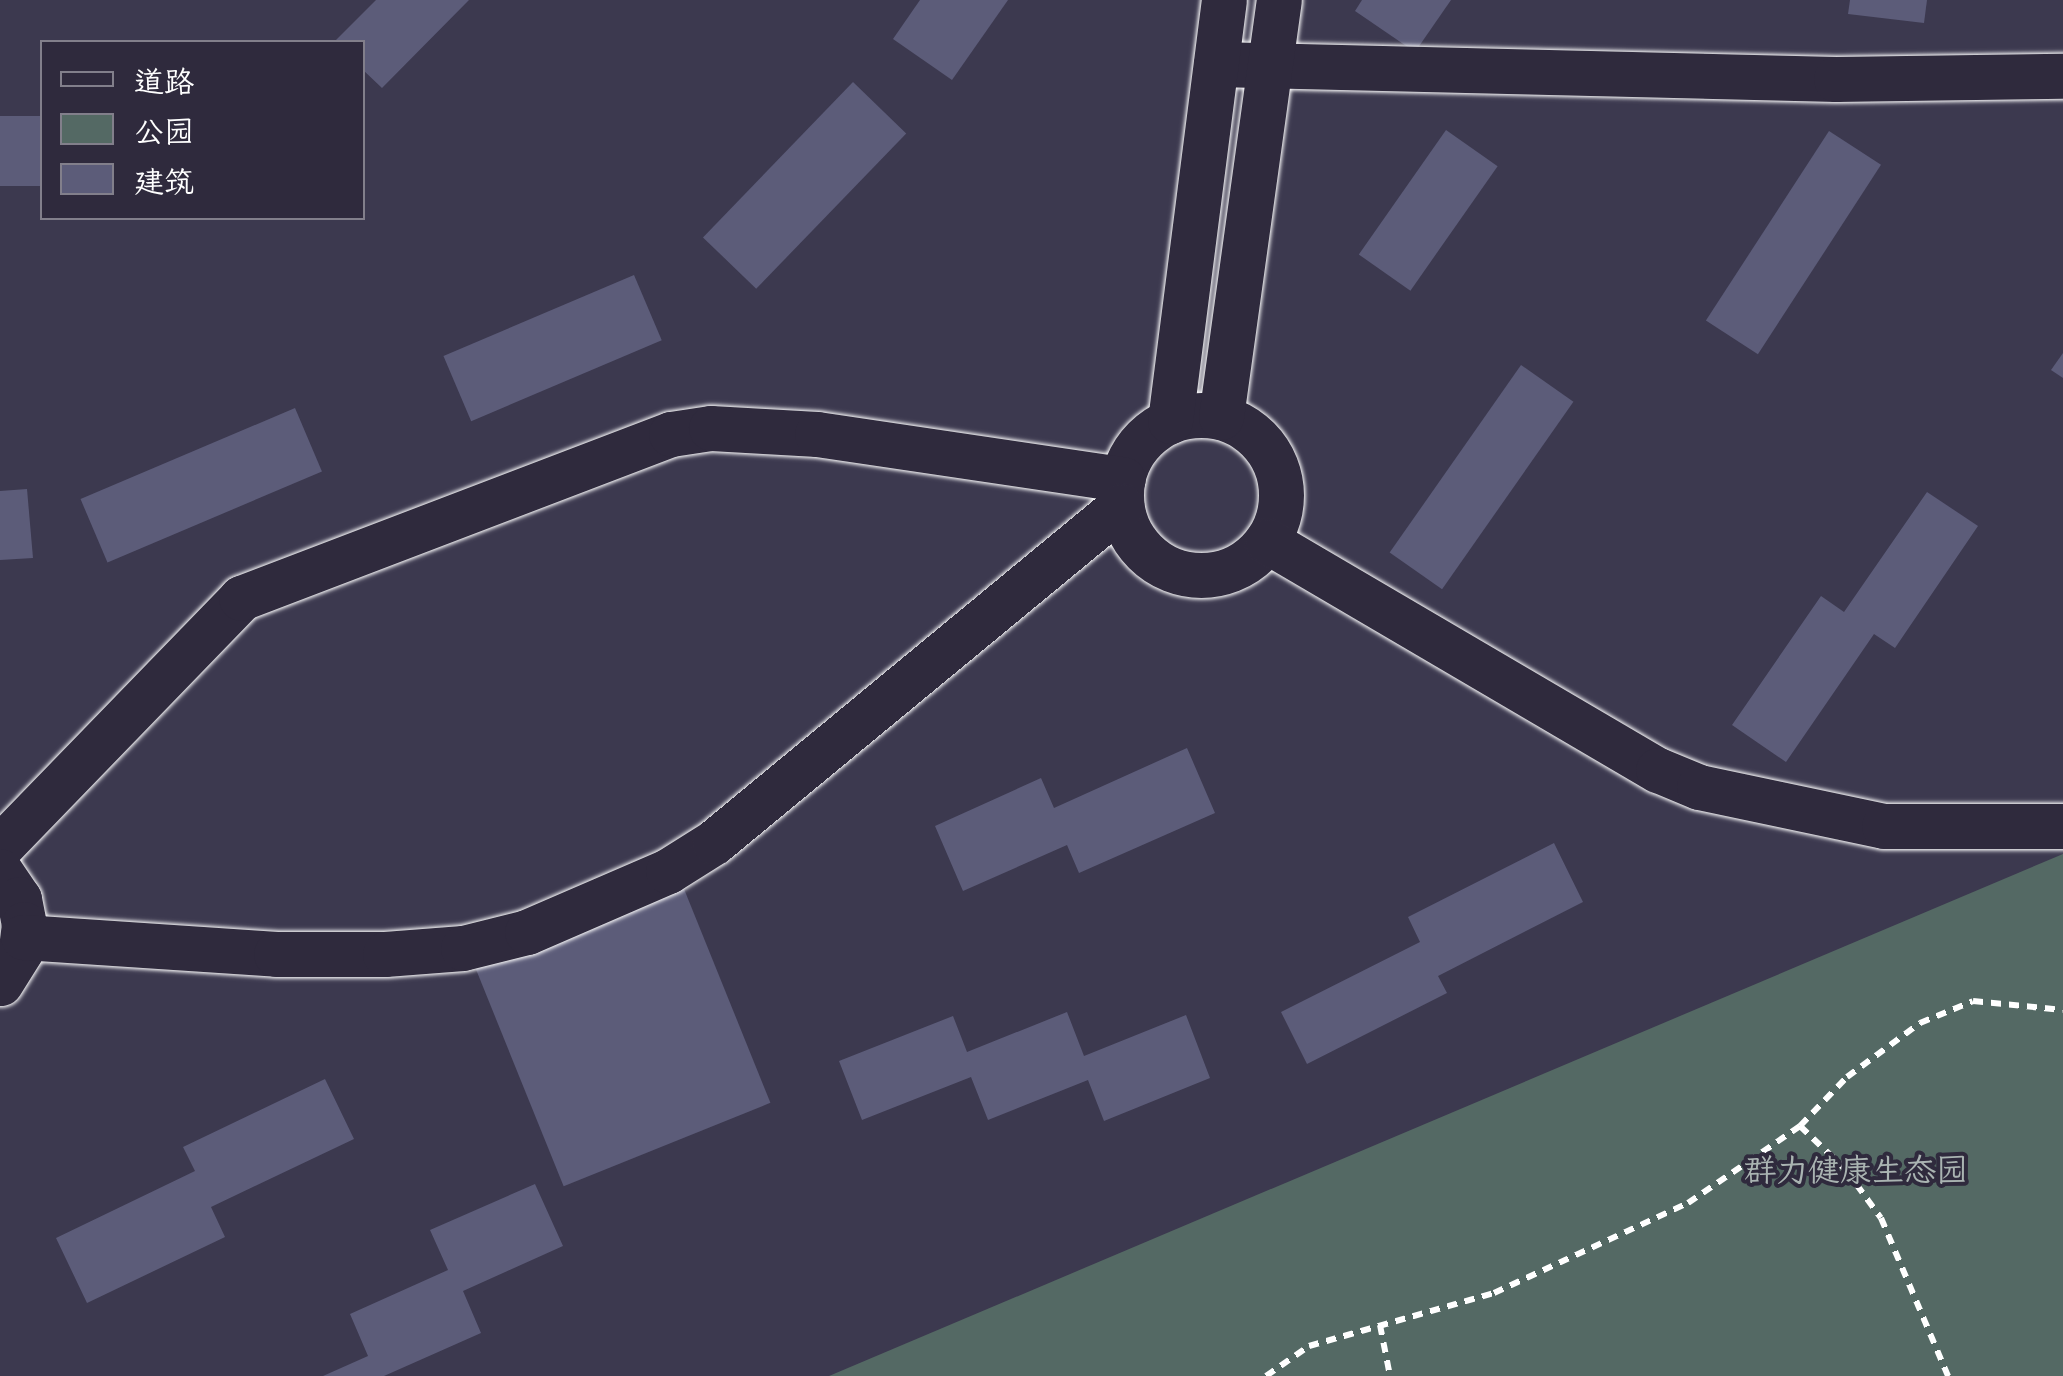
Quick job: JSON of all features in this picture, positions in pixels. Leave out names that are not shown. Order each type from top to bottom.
[{"type":"lane","points":[[1170,421],[1224,0]]},
{"type":"lane","points":[[1220,417],[1279,0]]},
{"type":"lane","points":[[1216,64],[1836,79],[2063,76]]},
{"type":"lane","points":[[23,936],[276,954],[385,954],[463,948],[527,932],[668,870],[714,842],[1122,493],[1148,435],[1170,421],[1220,417],[1244,427],[1276,467],[1278,518],[1266,541],[1223,572],[1169,569],[1146,554],[1122,493]]},
{"type":"lane","points":[[0,846],[241,598],[671,434],[711,428],[818,434],[1122,493]]},
{"type":"lane","points":[[1266,541],[1658,770],[1699,787],[1884,826],[2063,826]]},
{"type":"lane","points":[[0,871],[19,899],[23,936],[0,983]]},
{"type":"path","points":[[1266,1376],[1309,1346],[1494,1294],[1688,1203],[1800,1126],[1847,1077],[1920,1022],[1973,1000],[2063,1010]]},
{"type":"path","points":[[1800,1126],[1846,1170],[1881,1218],[1948,1376]]},
{"type":"path","points":[[1380,1325],[1390,1376]]},
{"type":"green space","name":"群力健康生态园","points":[[2063,854],[2063,1376],[829,1376]]},
{"type":"building","points":[[376,0],[469,0],[382,88],[365,72],[365,40],[336,40]]},
{"type":"building","points":[[920,0],[1008,0],[952,80],[893,39]]},
{"type":"building","points":[[1362,0],[1451,0],[1415,52],[1355,11]]},
{"type":"building","points":[[1850,0],[1927,0],[1924,23],[1848,14]]},
{"type":"building","points":[[853,82],[906,133],[756,289],[703,237]]},
{"type":"building","points":[[0,116],[40,116],[40,186],[0,186]]},
{"type":"building","points":[[1446,130],[1498,166],[1410,291],[1359,255]]},
{"type":"building","points":[[1829,131],[1881,165],[1758,354],[1706,321]]},
{"type":"building","points":[[634,275],[662,340],[471,421],[443,356]]},
{"type":"building","points":[[2063,353],[2063,378],[2051,370]]},
{"type":"building","points":[[1521,365],[1573,402],[1442,589],[1390,553]]},
{"type":"building","points":[[295,408],[322,472],[107,563],[81,499]]},
{"type":"building","points":[[27,489],[33,558],[0,560],[0,491]]},
{"type":"building","points":[[1927,492],[1978,526],[1895,648],[1874,634],[1786,762],[1732,725],[1821,596],[1844,612]]},
{"type":"building","points":[[1187,748],[1215,813],[1079,873],[1067,845],[963,891],[935,826],[1041,778],[1054,808]]},
{"type":"building","points":[[1554,843],[1583,902],[1438,976],[1447,993],[1307,1064],[1281,1012],[1420,942],[1408,917]]},
{"type":"building","points":[[682,884],[770,1103],[564,1186],[475,968]]},
{"type":"building","points":[[1067,1012],[1084,1056],[1186,1015],[1210,1078],[1104,1121],[1088,1080],[988,1120],[971,1077],[862,1120],[839,1061],[953,1016],[967,1052]]},
{"type":"building","points":[[325,1079],[354,1139],[211,1207],[225,1237],[87,1303],[56,1238],[195,1171],[183,1147]]},
{"type":"building","points":[[535,1184],[563,1246],[463,1291],[481,1333],[384,1376],[323,1376],[368,1356],[350,1314],[448,1270],[430,1230]]}]
